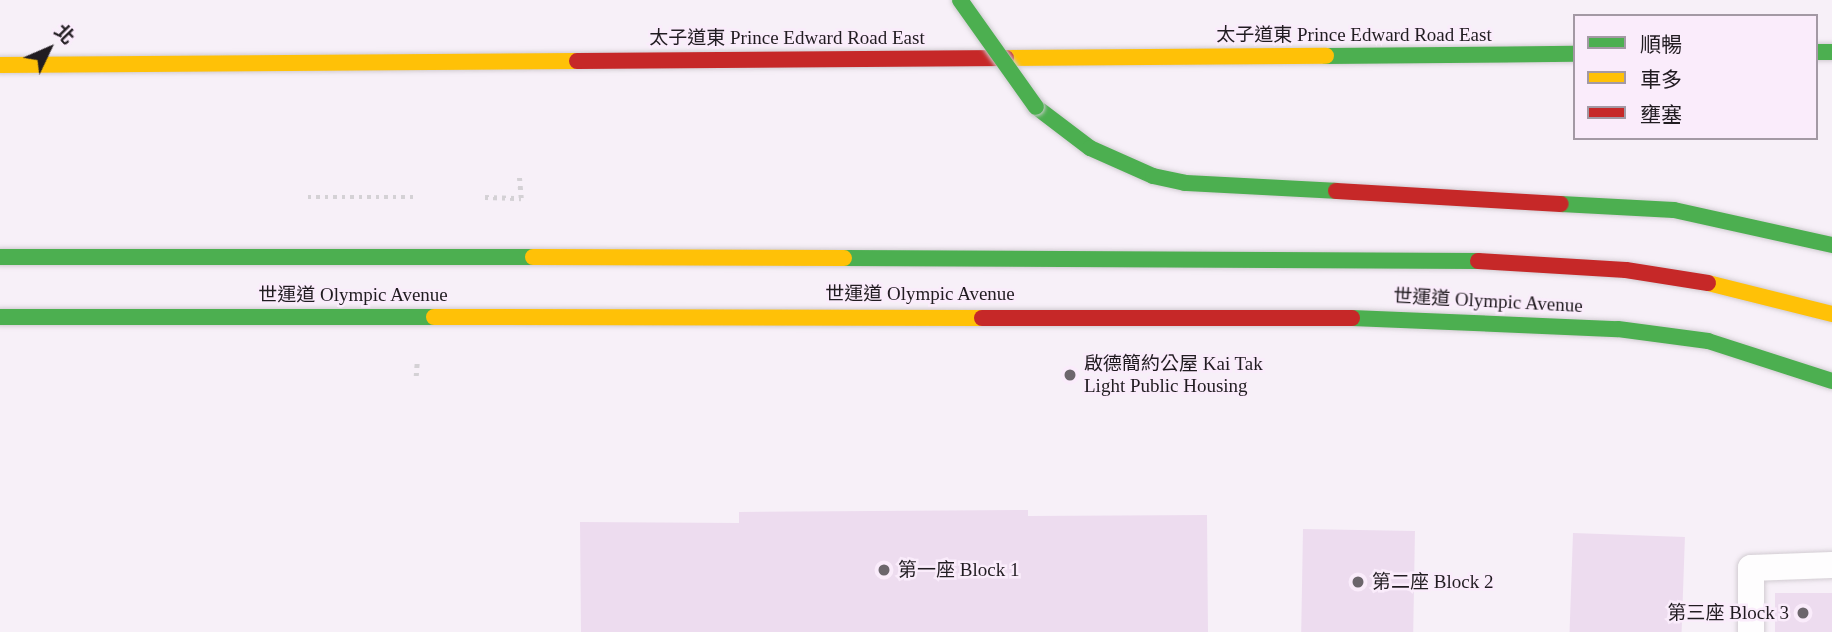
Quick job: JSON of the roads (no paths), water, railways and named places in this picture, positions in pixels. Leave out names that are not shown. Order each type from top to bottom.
[{"type":"main road","points":[[960,0],[1015,84],[1090,148],[1153,176],[1278,188],[1674,209],[1832,245]]},
{"type":"main road","name":"太子道東 Prince Edward Road East","points":[[0,65],[1573,54]]},
{"type":"main road","name":"世運道 Olympic Avenue","points":[[0,257],[1434,258],[1626,270],[1726,286],[1832,314]]},
{"type":"main road","name":"世運道 Olympic Avenue","points":[[0,317],[1422,318],[1618,329],[1708,341],[1832,381]]},
{"type":"lane","points":[[1751,632],[1751,568],[1832,565]]},
{"type":"place","name":"啟德簡約公屋 Kai Tak Light Public Housing","points":[[1070,375]]},
{"type":"place","name":"第一座 Block 1","points":[[884,570]]},
{"type":"place","name":"第二座 Block 2","points":[[1358,582]]},
{"type":"place","name":"第三座 Block 3","points":[[1803,613]]}]
